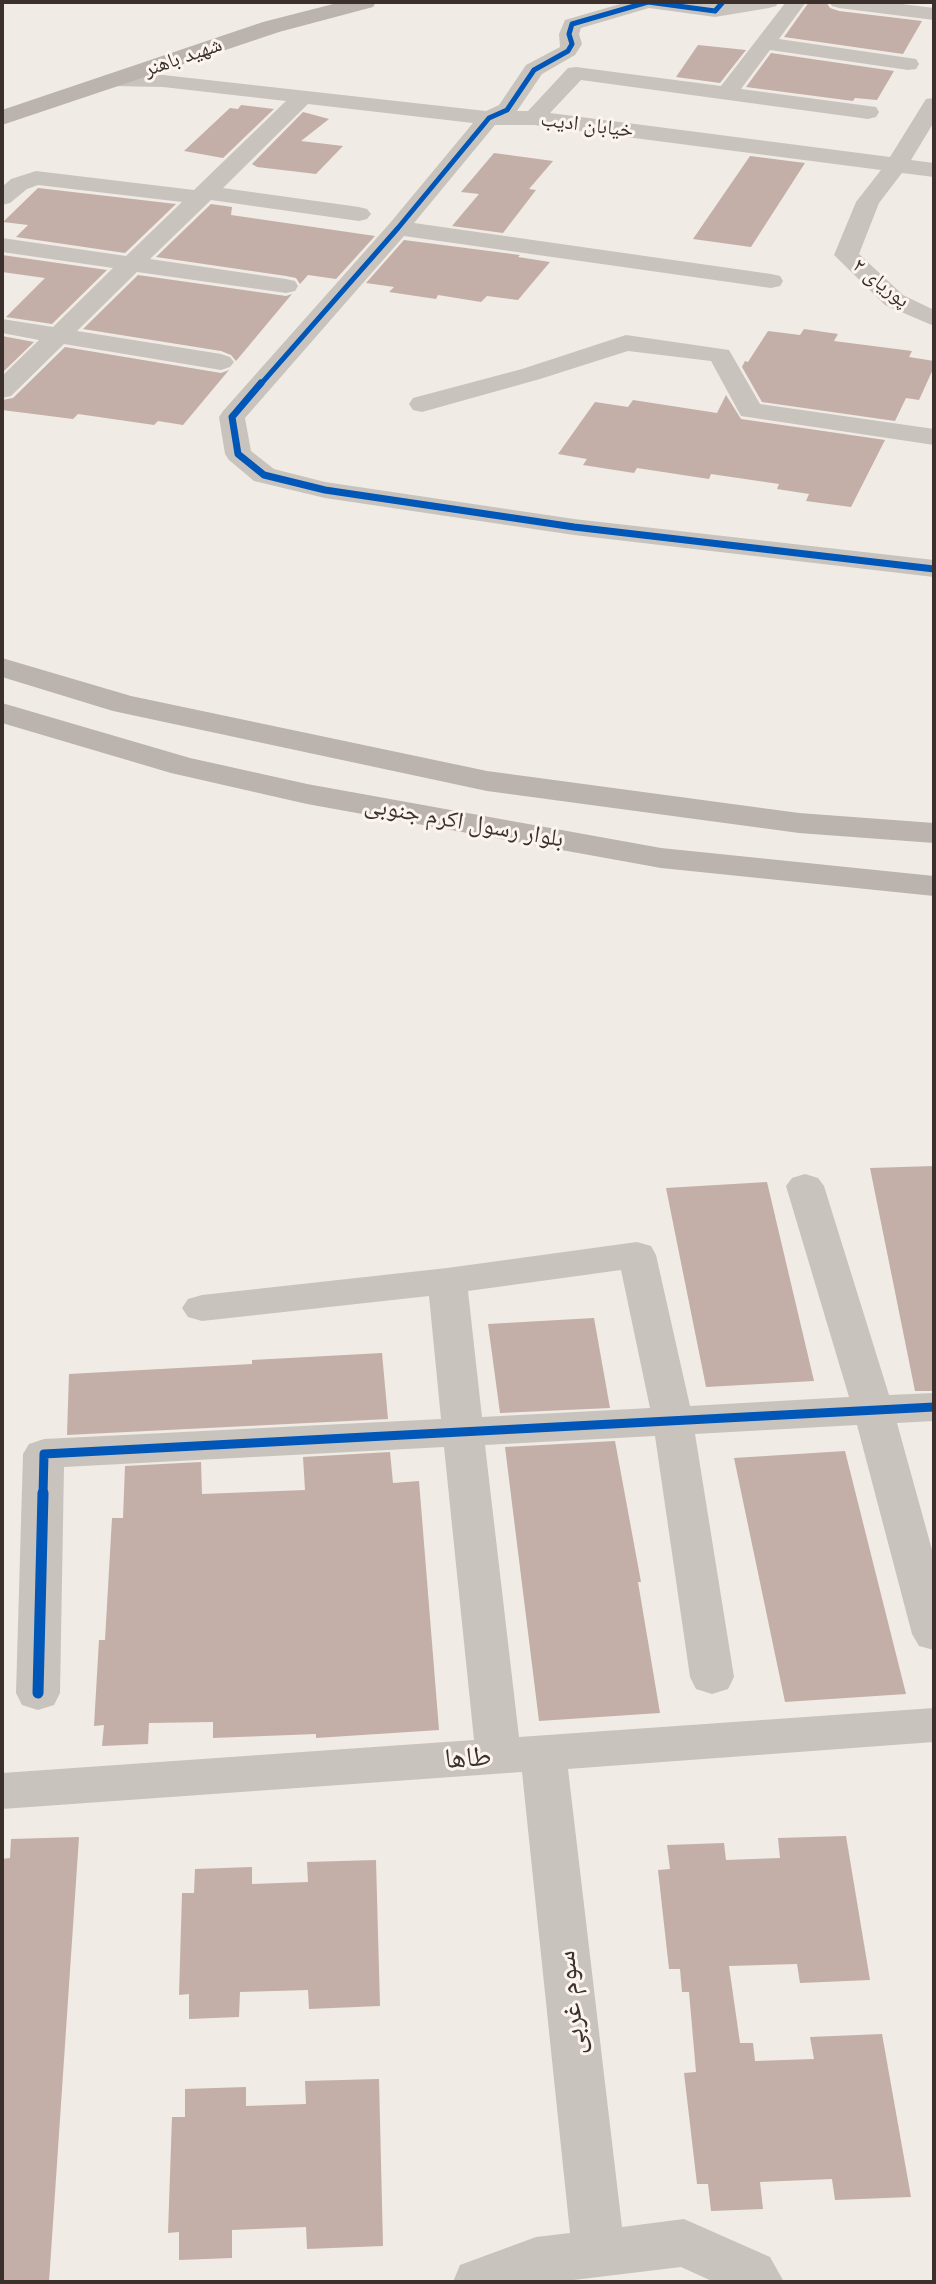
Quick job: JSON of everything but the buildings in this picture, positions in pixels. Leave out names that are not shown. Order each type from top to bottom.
[{"type":"main road","name":"شهید باهنر","points":[[208,26],[290,2]]},
{"type":"main road","name":"شهید باهنر","points":[[2,118],[271,27],[365,2]]},
{"type":"main road","name":"بلوار رسول اکرم جنوبی","points":[[2,667],[124,704],[487,781],[799,823],[934,833]]},
{"type":"main road","name":"بلوار رسول اکرم جنوبی","points":[[2,713],[183,766],[307,794],[661,858],[934,886]]},
{"type":"street","points":[[769,2],[719,6],[648,2],[572,24],[569,34],[572,44],[568,51],[534,70],[507,110],[489,118],[398,228],[232,417],[238,454],[264,475],[325,490],[574,527],[934,569]]},
{"type":"street","points":[[727,93],[796,2]]},
{"type":"street","points":[[839,2],[934,14]]},
{"type":"street","points":[[765,43],[908,64]]},
{"type":"street","points":[[534,118],[576,73],[869,112]]},
{"type":"street","name":"خیابان ادیب","points":[[113,80],[163,81],[489,118],[534,118],[934,170]]},
{"type":"street","points":[[2,390],[303,97]]},
{"type":"street","points":[[898,164],[934,104]]},
{"type":"street","name":"پوریای ۲","points":[[898,164],[868,202],[846,256],[894,300],[934,319]]},
{"type":"street","points":[[2,198],[19,184],[36,178],[201,194],[359,214]]},
{"type":"street","points":[[398,228],[771,281]]},
{"type":"street","points":[[2,245],[286,286]]},
{"type":"street","points":[[2,326],[221,362]]},
{"type":"street","points":[[422,404],[626,344],[720,355],[750,410],[934,437]]},
{"type":"street","points":[[805,1186],[873,1410],[934,1634]]},
{"type":"street","points":[[202,1308],[447,1281],[637,1255],[673,1421],[712,1677]]},
{"type":"street","name":"سوم غربی","points":[[447,1281],[461,1432],[520,1755],[599,2254]]},
{"type":"street","points":[[38,1693],[44,1454],[934,1407]]},
{"type":"street","name":"طاها","points":[[2,1791],[934,1725]]},
{"type":"street","points":[[479,2282],[536,2261],[684,2243],[751,2274],[757,2282]]},
{"type":"cycle path","points":[[723,2],[715,11],[648,2],[572,24],[569,34],[572,44],[568,51],[534,70],[507,110],[489,118],[398,228],[232,417],[238,454],[264,475],[325,490],[574,527],[934,569]]},
{"type":"cycle path","points":[[38,1693],[44,1454],[934,1407]]}]
